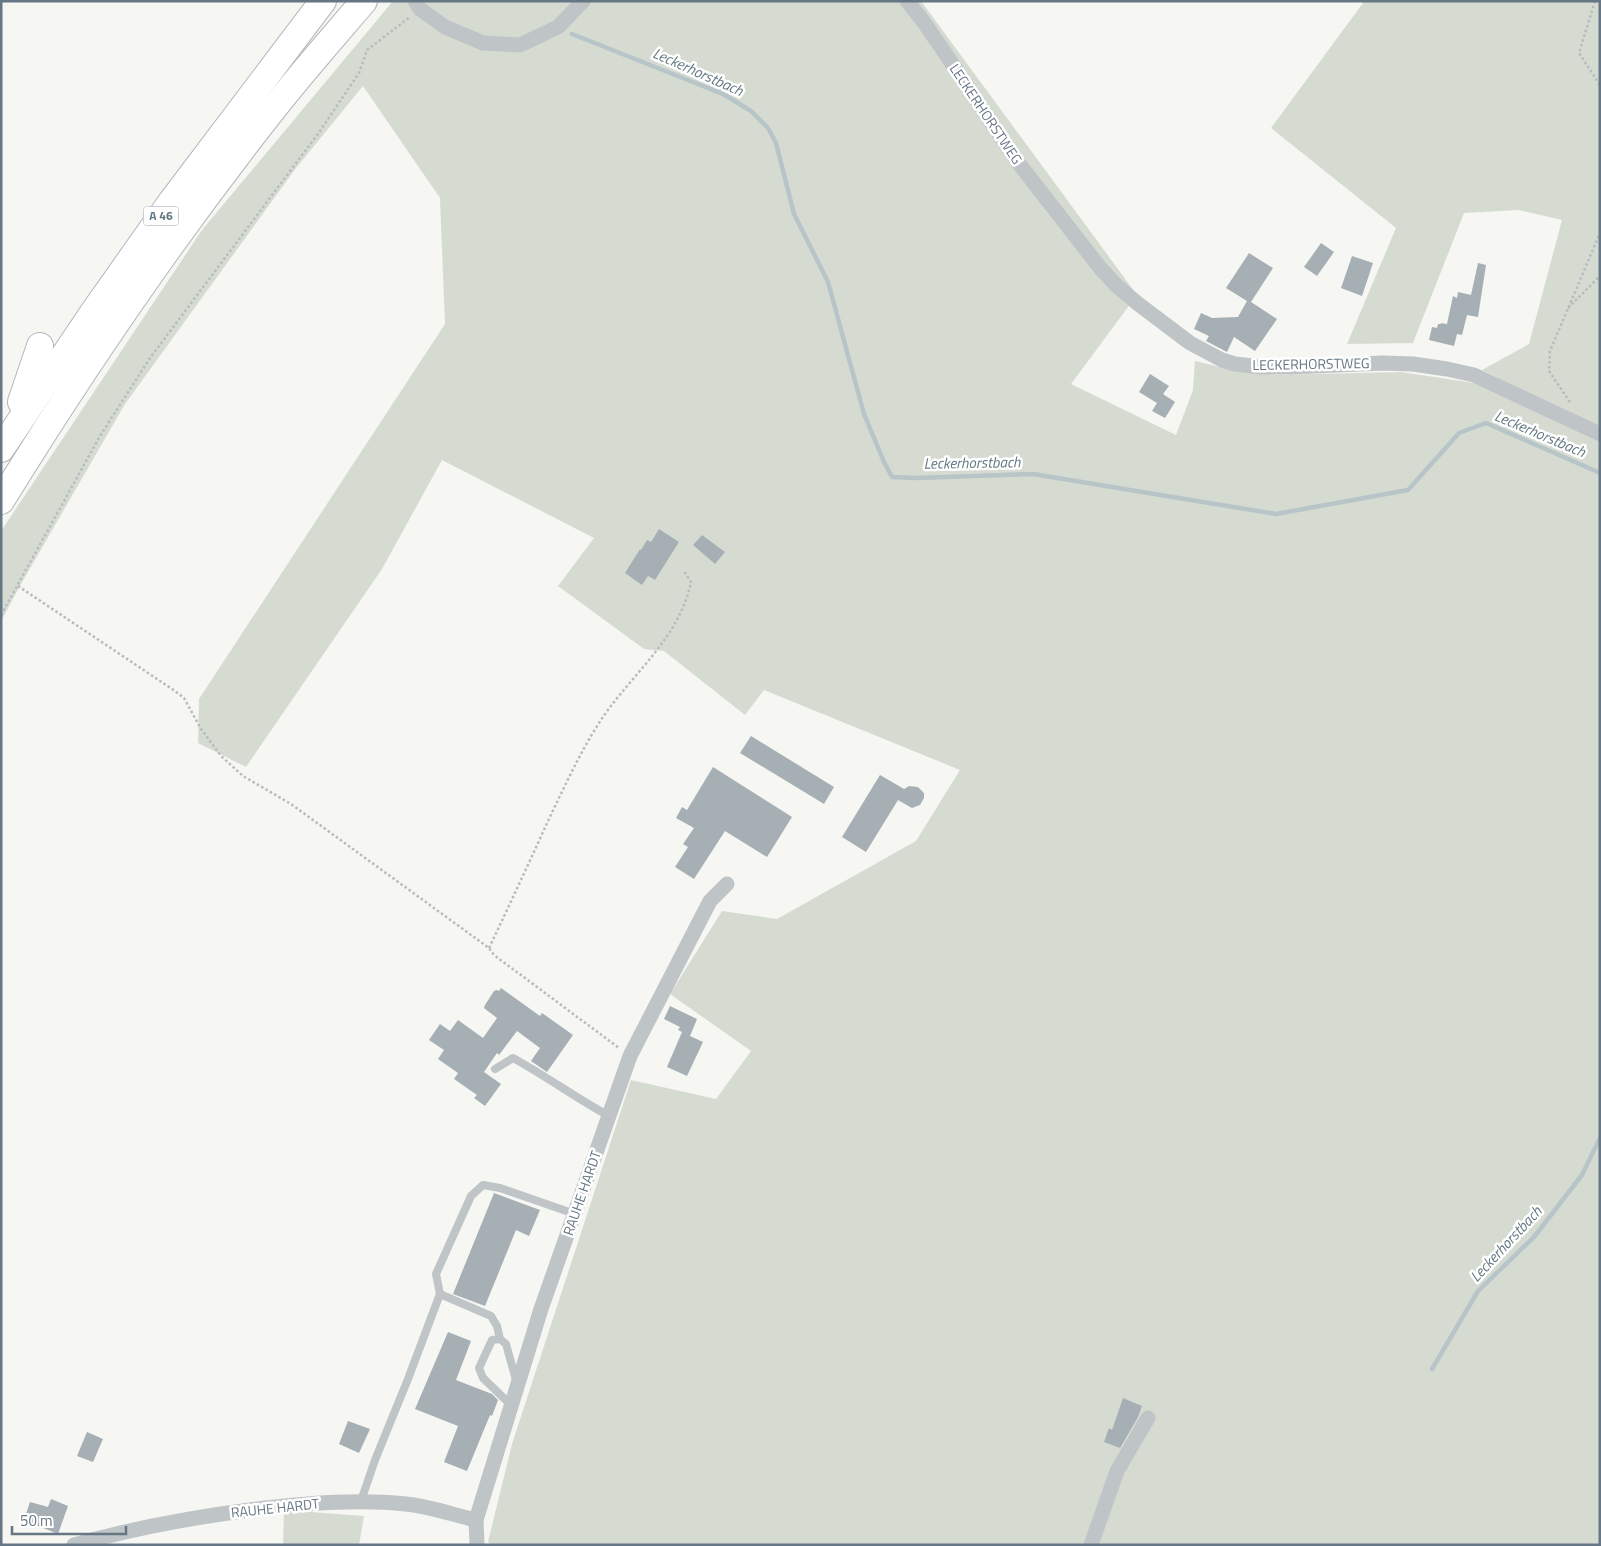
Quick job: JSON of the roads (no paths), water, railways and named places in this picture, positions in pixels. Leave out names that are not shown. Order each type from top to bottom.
[{"type":"highway","name":"A 46","points":[[1,501],[37,442],[138,292],[279,102],[364,1]]},
{"type":"highway","name":"A 46","points":[[6,440],[171,202],[321,4]]},
{"type":"highway","points":[[261,56],[321,4]]},
{"type":"highway","points":[[6,440],[40,346]]},
{"type":"street","points":[[418,5],[445,27],[483,43],[520,45],[558,27],[583,1]]},
{"type":"street","name":"LECKERHORSTWEG","points":[[907,1],[938,42],[1017,161],[1101,269],[1137,303],[1190,343],[1222,360],[1235,364],[1262,367],[1383,363],[1413,364],[1447,369],[1474,375],[1593,431]]},
{"type":"street","name":"RAUHE HARDT","points":[[477,1545],[476,1520],[541,1309],[630,1056],[710,901],[727,884]]},
{"type":"street","points":[[1091,1545],[1117,1471],[1148,1418]]},
{"type":"street","name":"RAUHE HARDT","points":[[74,1545],[116,1533],[207,1515],[300,1504],[361,1501],[407,1504],[476,1520]]},
{"type":"lane","points":[[495,1069],[513,1058],[609,1116]]},
{"type":"lane","points":[[361,1501],[375,1460],[440,1294],[436,1274],[471,1196],[483,1184],[575,1214]]},
{"type":"lane","points":[[440,1294],[491,1316],[497,1326],[500,1339],[506,1344],[518,1384]]},
{"type":"lane","points":[[500,1339],[492,1340],[479,1368],[483,1378],[511,1405]]},
{"type":"waterway","name":"Leckerhorstbach","points":[[572,34],[723,94],[751,111],[768,128],[776,143],[794,214],[828,282],[864,414],[892,477],[917,478],[1033,474],[1276,514],[1408,490],[1459,433],[1486,423],[1600,473]]},
{"type":"waterway","name":"Leckerhorstbach","points":[[1432,1369],[1478,1291],[1534,1237],[1582,1175],[1600,1138]]}]
